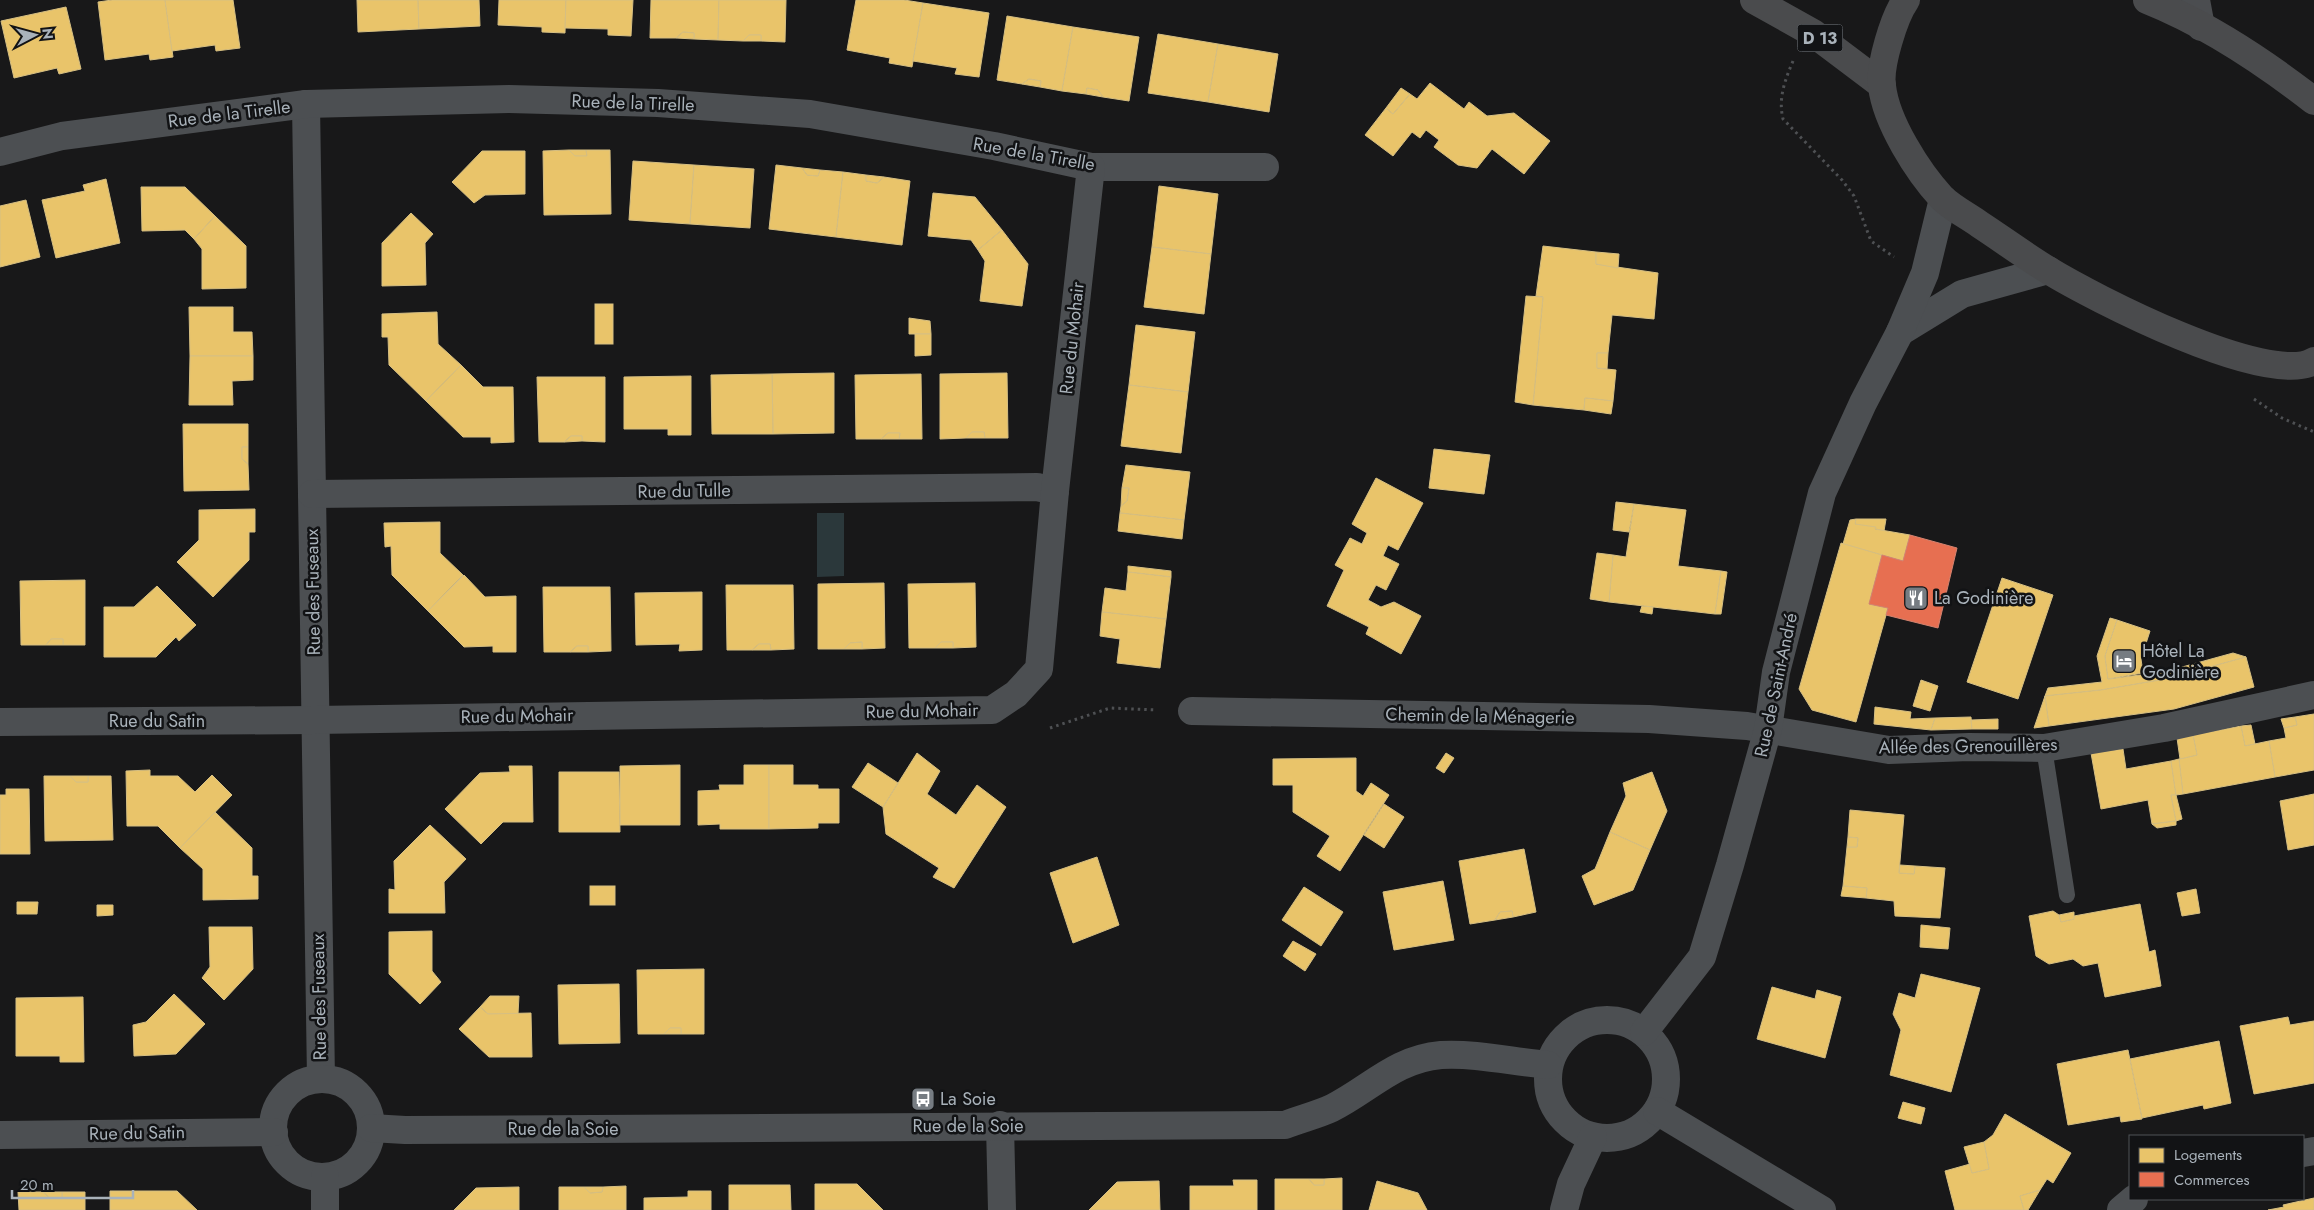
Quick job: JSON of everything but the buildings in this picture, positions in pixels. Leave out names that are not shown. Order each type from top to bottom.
[{"type":"main road","name":"D 13","points":[[1754,0],[1813,33],[1882,85]]},
{"type":"main road","points":[[1906,0],[1892,26],[1882,85],[1894,125],[1902,140],[1914,162],[1943,199],[2048,270],[2109,304],[2223,352],[2282,365],[2312,364]]},
{"type":"main road","points":[[2147,0],[2201,27],[2284,78],[2314,101]]},
{"type":"main road","points":[[2196,0],[2201,27]]},
{"type":"street","name":"Rue de la Tirelle","points":[[0,152],[62,136],[306,104],[509,99],[658,103],[810,114],[994,146],[1092,167],[1265,167]]},
{"type":"street","name":"Rue des Fuseaux","points":[[306,104],[321,1079]]},
{"type":"street","name":"Rue du Mohair","points":[[315,720],[992,710],[1016,694],[1039,669],[1056,491],[1092,167]]},
{"type":"street","name":"Rue de Saint-André","points":[[1644,1032],[1702,957],[1768,729],[1776,672],[1822,493],[1862,403],[1900,332],[1925,273],[1943,199]]},
{"type":"street","points":[[1900,332],[1962,294],[2048,270]]},
{"type":"street","name":"Rue du Tulle","points":[[312,494],[1037,487],[1056,491]]},
{"type":"street","name":"Allée des Grenouillères","points":[[1768,729],[1890,750],[1970,747],[2044,748],[2164,728],[2314,695]]},
{"type":"street","name":"Chemin de la Ménagerie","points":[[1192,711],[1649,719],[1768,729]]},
{"type":"street","name":"Rue du Satin","points":[[0,722],[315,720]]},
{"type":"street","points":[[1607,1018],[1626,1022],[1644,1032],[1656,1044],[1664,1060],[1667,1078],[1664,1095],[1657,1111],[1644,1125],[1629,1134],[1611,1139],[1593,1137],[1576,1130],[1562,1118],[1552,1102],[1547,1084],[1548,1065],[1556,1046],[1569,1032],[1587,1022],[1607,1018]]},
{"type":"street","name":"Rue de la Soie","points":[[372,1128],[405,1130],[1000,1125],[1285,1125],[1332,1108],[1374,1080],[1406,1064],[1441,1055],[1484,1057],[1548,1065]]},
{"type":"street","points":[[321,1079],[336,1081],[350,1088],[362,1098],[372,1128],[369,1143],[363,1156],[352,1167],[340,1174],[325,1177],[310,1176],[296,1170],[285,1160],[277,1147],[274,1132],[275,1116],[281,1102],[291,1090],[305,1082],[321,1079]]},
{"type":"street","points":[[1657,1111],[1822,1210]]},
{"type":"street","points":[[1000,1125],[1002,1210]]},
{"type":"street","name":"Rue du Satin","points":[[0,1135],[274,1132]]},
{"type":"street","points":[[1564,1210],[1571,1184],[1593,1137]]},
{"type":"street","points":[[325,1177],[325,1210]]},
{"type":"street","points":[[2121,1210],[2133,1200]]},
{"type":"lane","points":[[2044,748],[2067,895]]},
{"type":"path","points":[[1050,728],[1110,708],[1192,711]]},
{"type":"shaded area","points":[[817,513],[844,513],[844,576],[817,577]]},
{"type":"place","name":"La Godinière","points":[[1916,598]]},
{"type":"place","name":"Hôtel La Godinière","points":[[2124,661]]},
{"type":"place","name":"La Soie","points":[[923,1099]]}]
